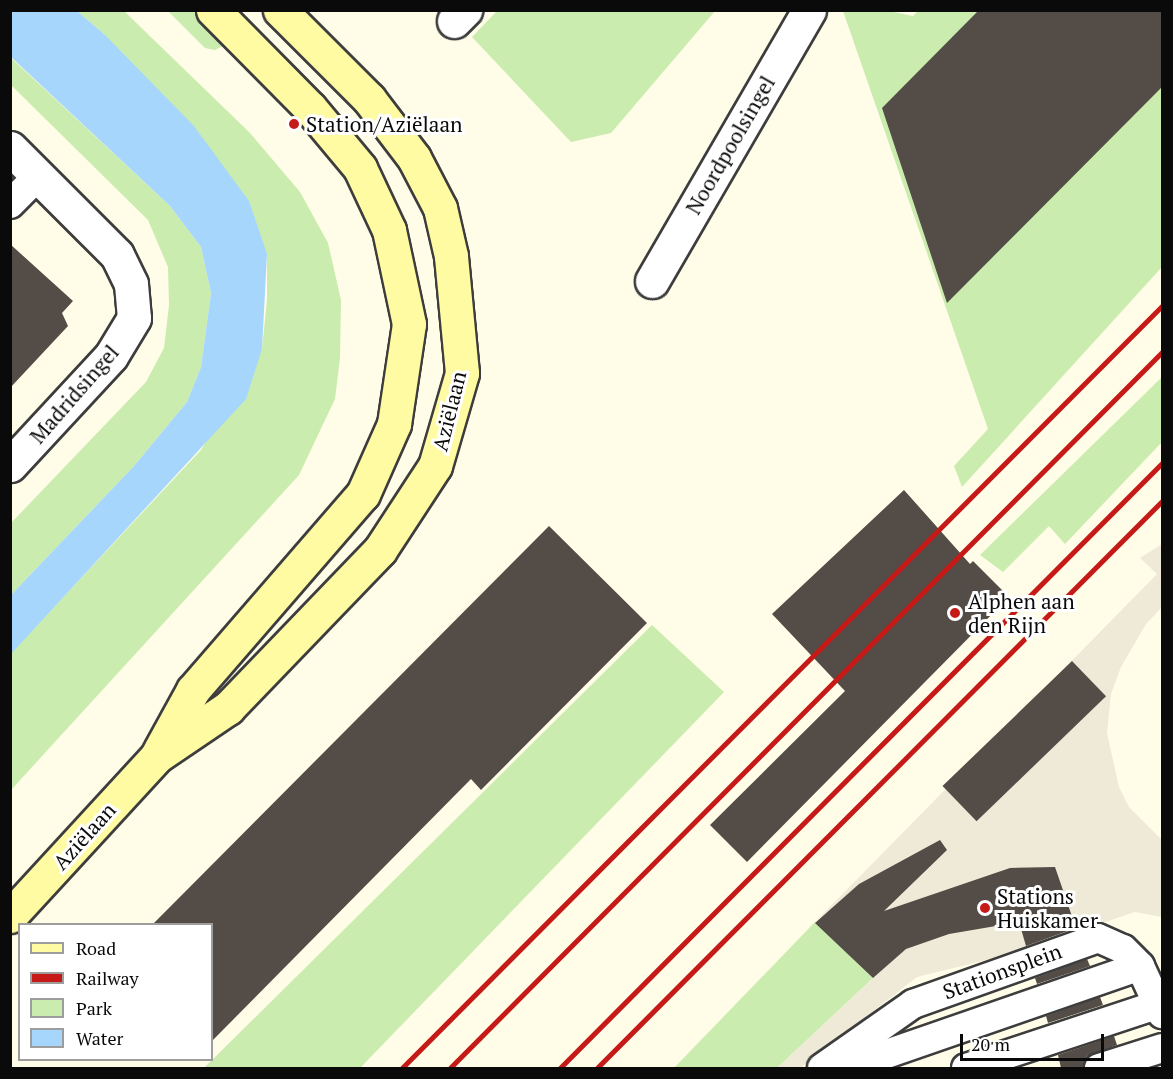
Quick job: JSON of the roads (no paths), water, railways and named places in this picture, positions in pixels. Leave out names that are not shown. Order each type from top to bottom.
[{"type":"street","name":"Aziëlaan","points":[[157,756],[193,690],[363,494],[394,424],[409,324],[389,230],[360,168],[310,108],[213,10]]},
{"type":"street","name":"Aziëlaan","points":[[10,916],[157,756],[228,708],[380,550],[435,466],[462,373],[452,256],[440,208],[414,158],[369,99],[280,10]]},
{"type":"street","name":"Noordpoolsingel","points":[[652,281],[809,10]]},
{"type":"street","points":[[10,148],[38,176]]},
{"type":"street","name":"Madridsingel","points":[[10,465],[111,356],[134,318],[131,284],[117,255],[38,176]]},
{"type":"lane","points":[[10,204],[38,176]]},
{"type":"lane","name":"Stationsplein","points":[[822,1068],[913,1004],[1067,946],[1098,938],[1123,949],[1140,966],[1161,1009]]},
{"type":"lane","points":[[846,1068],[1140,966]]},
{"type":"lane","points":[[966,1068],[1161,1009]]},
{"type":"lane","points":[[1099,1068],[1162,1048]]},
{"type":"water","points":[[11,10],[77,11],[104,34],[194,126],[249,201],[267,254],[262,349],[246,399],[11,654],[11,595],[134,466],[187,402],[201,367],[211,293],[201,247],[170,206],[11,57]]},
{"type":"railway","points":[[402,1068],[1162,306]]},
{"type":"railway","points":[[450,1068],[1162,352]]},
{"type":"railway","points":[[560,1068],[1162,463]]},
{"type":"railway","points":[[597,1068],[1162,501]]},
{"type":"place","name":"Station/Aziëlaan","points":[[294,124]]},
{"type":"place","name":"Alphen aan den Rijn","points":[[955,613]]},
{"type":"place","name":"Stations Huiskamer","points":[[985,908]]}]
